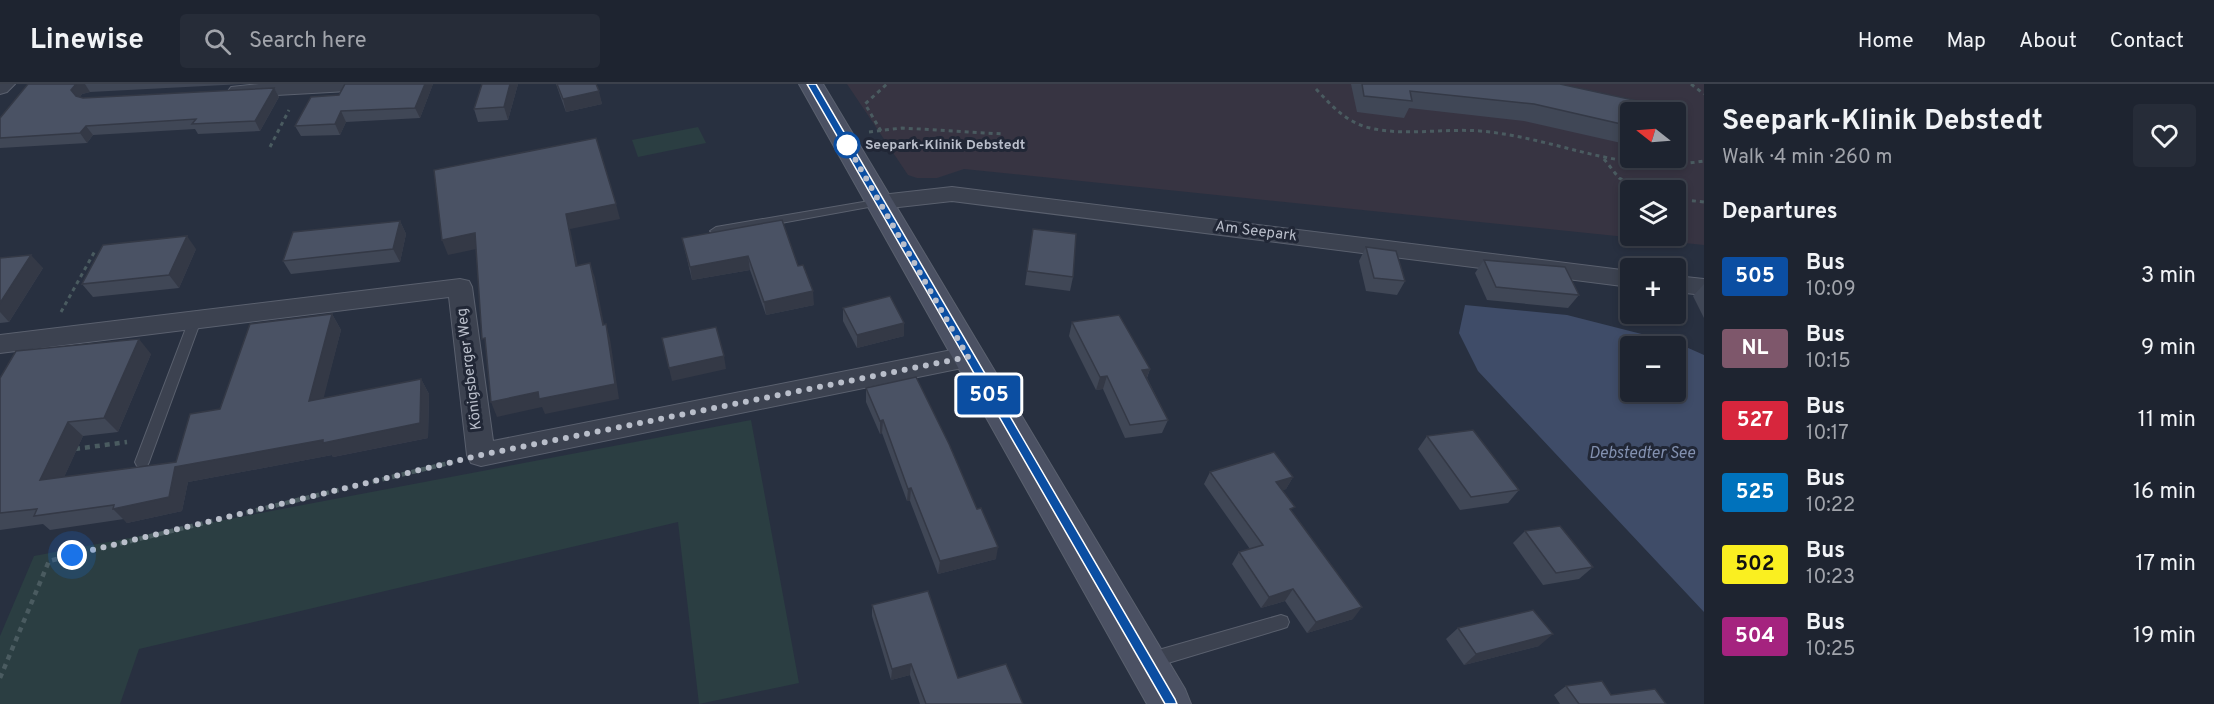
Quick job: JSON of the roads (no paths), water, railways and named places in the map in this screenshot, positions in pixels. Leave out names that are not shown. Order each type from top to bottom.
[{"type":"main road","points":[[811,84],[1170,704]]},
{"type":"street","points":[[0,88],[5,84]]},
{"type":"street","points":[[218,92],[366,84]]},
{"type":"street","name":"Am Seepark","points":[[881,202],[952,194],[1620,278]]},
{"type":"street","points":[[1686,285],[1704,288]]},
{"type":"street","name":"Königsberger Weg","points":[[0,344],[460,287],[481,455],[968,357]]},
{"type":"lane","points":[[716,231],[881,202]]},
{"type":"lane","points":[[142,462],[195,320]]},
{"type":"lane","points":[[1146,662],[1281,622]]},
{"type":"water","name":"Debstedter See","points":[[1465,305],[1567,315],[1650,336],[1620,336],[1620,402],[1686,402],[1686,347],[1704,355],[1704,612],[1478,371],[1459,333]]},
{"type":"place","name":"Seepark-Klinik Debstedt","points":[[847,145]]}]
